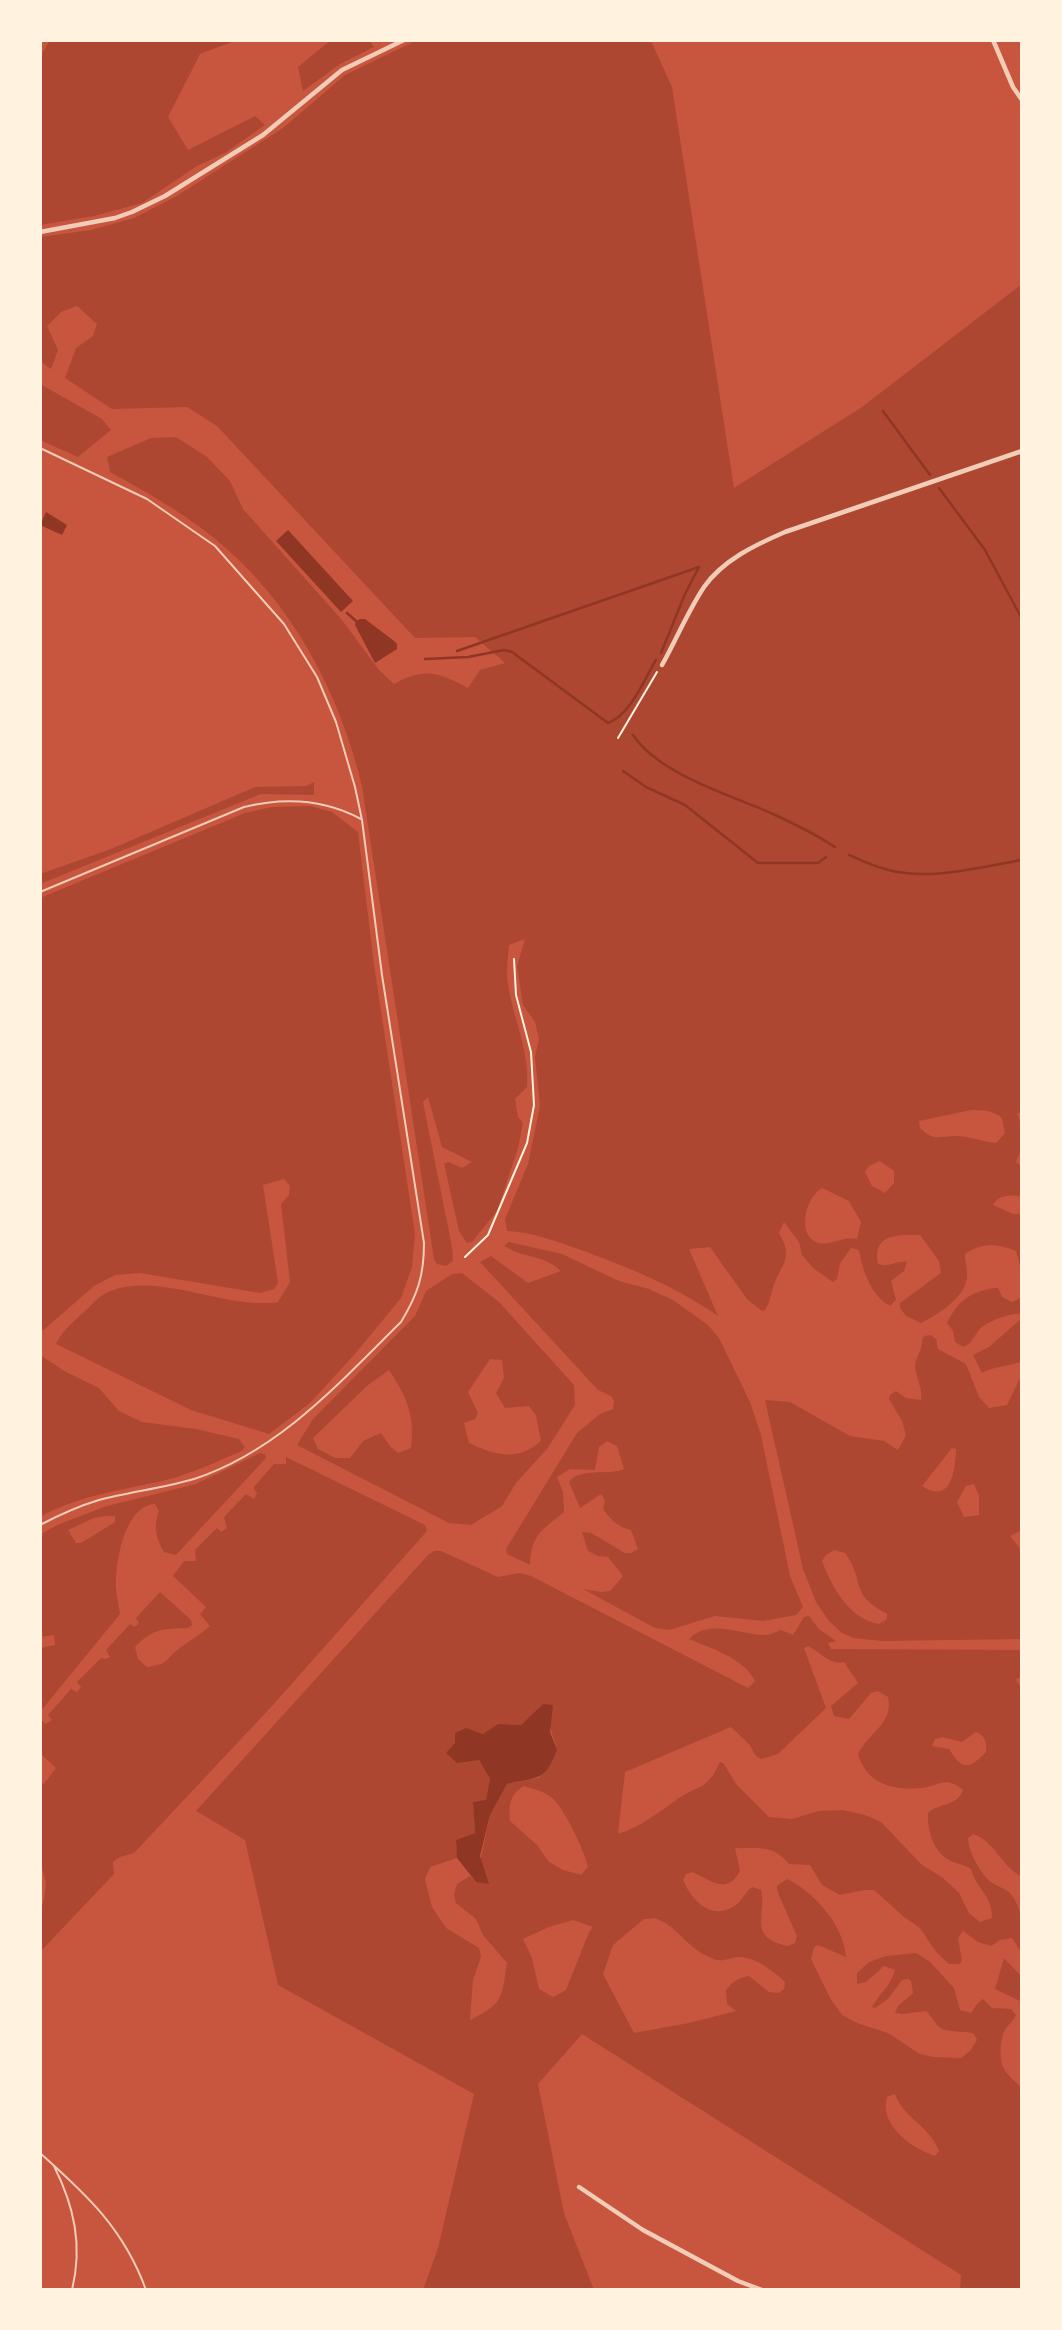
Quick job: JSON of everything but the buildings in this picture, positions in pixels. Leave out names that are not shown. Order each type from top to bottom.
[{"type":"street","points":[[40,232],[116,218],[165,197],[263,135],[342,70],[404,40]]},
{"type":"street","points":[[993,40],[1013,87],[1022,100]]},
{"type":"street","points":[[662,665],[705,586],[733,558],[785,532],[1022,451]]},
{"type":"street","points":[[579,2187],[643,2230],[738,2281],[762,2290]]},
{"type":"lane","points":[[40,447],[147,499],[215,546],[285,624],[317,677],[336,722],[362,820],[382,975],[424,1243],[424,1273],[411,1306],[401,1322],[313,1409],[232,1463],[193,1479],[96,1501],[60,1514],[40,1525]]},
{"type":"lane","points":[[40,892],[244,807],[264,802],[290,800],[321,804],[340,808],[362,820]]},
{"type":"lane","points":[[40,2153],[110,2222],[133,2259],[146,2290]]},
{"type":"lane","points":[[53,2165],[66,2191],[75,2221],[78,2250],[72,2290]]},
{"type":"path","points":[[618,738],[662,665]]},
{"type":"path","points":[[465,1257],[488,1236],[527,1143],[534,1105],[531,1052],[516,995],[513,959]]},
{"type":"shaded area","points":[[50,40],[237,40],[200,54],[168,117],[188,150],[255,116],[265,125],[225,153],[197,166],[142,203],[94,216],[40,225],[40,57]]},
{"type":"shaded area","points":[[331,40],[369,40],[374,47],[340,64],[303,91],[298,67]]},
{"type":"shaded area","points":[[417,40],[646,40],[652,43],[672,87],[734,488],[862,407],[1022,284],[1022,1111],[1017,1114],[1022,1138],[1016,1162],[1022,1167],[1022,1196],[1002,1197],[993,1205],[1013,1214],[1022,1214],[1022,1272],[1016,1251],[990,1245],[972,1250],[965,1254],[967,1279],[964,1288],[954,1301],[921,1323],[906,1316],[900,1308],[900,1303],[941,1273],[939,1261],[920,1235],[895,1236],[883,1241],[879,1246],[878,1264],[907,1262],[904,1271],[891,1281],[896,1300],[890,1306],[878,1296],[869,1282],[859,1250],[851,1248],[840,1264],[837,1279],[833,1282],[813,1268],[802,1255],[799,1242],[784,1222],[779,1233],[786,1250],[785,1262],[768,1304],[762,1311],[747,1299],[710,1247],[689,1249],[718,1316],[668,1287],[618,1264],[545,1238],[507,1231],[505,1219],[528,1164],[540,1106],[535,1057],[539,1039],[535,1022],[523,1005],[517,966],[525,939],[509,945],[507,969],[510,997],[526,1060],[527,1087],[515,1099],[518,1117],[523,1123],[518,1148],[497,1211],[472,1242],[467,1243],[459,1231],[444,1163],[449,1162],[462,1168],[472,1162],[442,1147],[428,1097],[423,1102],[453,1261],[446,1266],[437,1264],[434,1259],[362,786],[340,716],[325,682],[289,619],[242,563],[202,529],[110,472],[107,457],[151,438],[176,437],[207,457],[230,481],[243,509],[342,620],[379,670],[394,684],[414,675],[431,674],[448,678],[468,688],[480,670],[505,663],[475,637],[415,638],[217,426],[187,407],[112,409],[65,378],[76,348],[93,336],[97,324],[77,306],[61,312],[47,326],[58,350],[51,369],[40,361],[40,237],[91,230],[134,218],[175,197],[283,128],[345,75]],"holes":[[[971,1110],[991,1112],[1002,1118],[1005,1133],[996,1143],[962,1136],[933,1137],[920,1128],[919,1121]],[[880,1161],[894,1171],[894,1183],[885,1193],[872,1186],[865,1172],[869,1166]],[[822,1188],[849,1201],[861,1222],[857,1239],[819,1243],[809,1236],[805,1222],[806,1213]]]},
{"type":"shaded area","points":[[40,384],[102,419],[111,430],[78,457],[40,440]]},
{"type":"shaded area","points":[[46,512],[67,525],[62,535],[40,525]]},
{"type":"shaded area","points":[[288,530],[353,601],[341,612],[276,541]]},
{"type":"shaded area","points":[[360,619],[365,619],[394,641],[397,649],[375,663],[355,625]]},
{"type":"shaded area","points":[[314,782],[314,795],[261,794],[40,884],[40,874],[111,849],[255,787],[306,786]]},
{"type":"shaded area","points":[[310,806],[332,812],[358,832],[374,965],[415,1234],[412,1267],[401,1298],[310,1403],[269,1434],[191,1410],[56,1344],[69,1326],[97,1299],[120,1288],[164,1287],[234,1301],[278,1302],[290,1282],[281,1204],[289,1195],[290,1186],[284,1179],[263,1185],[278,1283],[274,1289],[260,1293],[140,1273],[115,1275],[94,1286],[40,1333],[40,898],[245,813],[272,807]]},
{"type":"shaded area","points":[[509,1242],[562,1254],[619,1281],[649,1289],[673,1300],[708,1325],[719,1338],[750,1402],[761,1435],[790,1576],[803,1607],[796,1615],[763,1621],[715,1616],[669,1630],[655,1628],[583,1589],[610,1591],[623,1576],[608,1557],[588,1551],[582,1532],[591,1533],[625,1553],[638,1549],[631,1530],[615,1523],[603,1509],[605,1500],[601,1494],[580,1508],[569,1482],[574,1477],[587,1473],[624,1469],[617,1446],[607,1441],[599,1447],[595,1470],[570,1469],[557,1477],[563,1492],[564,1512],[535,1540],[530,1565],[507,1554],[506,1549],[577,1433],[600,1414],[613,1409],[614,1401],[611,1396],[598,1390],[480,1262],[491,1256],[528,1283],[561,1271],[548,1262],[504,1246]]},
{"type":"shaded area","points":[[462,1273],[499,1302],[574,1385],[575,1405],[547,1449],[516,1483],[502,1506],[471,1525],[449,1523],[297,1445],[313,1419],[415,1316],[426,1291],[452,1274]],"holes":[[[490,1359],[502,1360],[504,1378],[496,1393],[505,1408],[529,1406],[536,1416],[541,1441],[523,1452],[497,1453],[469,1443],[464,1423],[475,1419],[478,1413],[468,1392]],[[389,1370],[401,1389],[411,1416],[411,1448],[398,1453],[381,1433],[363,1441],[350,1458],[335,1458],[318,1449],[313,1438],[368,1385]]]},
{"type":"shaded area","points":[[998,1288],[1002,1297],[1012,1302],[1022,1297],[1022,1314],[1008,1315],[987,1324],[963,1347],[955,1342],[953,1331],[947,1323],[966,1299],[978,1292]]},
{"type":"shaded area","points":[[1022,1318],[1020,1362],[982,1373],[973,1355],[989,1347]]},
{"type":"shaded area","points":[[931,1335],[936,1339],[938,1349],[966,1364],[979,1397],[989,1408],[1007,1405],[1022,1374],[1022,1530],[1010,1536],[1019,1547],[1022,1559],[1022,1639],[882,1641],[853,1638],[842,1633],[829,1621],[816,1602],[803,1569],[765,1400],[790,1402],[850,1436],[884,1441],[898,1450],[906,1435],[902,1421],[889,1399],[896,1391],[906,1398],[921,1400],[915,1367],[924,1336]],"holes":[[[952,1448],[956,1449],[953,1475],[946,1488],[932,1491],[922,1486]],[[974,1484],[979,1496],[979,1515],[964,1517],[957,1502],[966,1486]],[[834,1550],[845,1553],[862,1593],[875,1607],[887,1614],[887,1619],[879,1624],[868,1621],[850,1609],[826,1571],[822,1561]]]},
{"type":"shaded area","points":[[40,1355],[66,1372],[99,1388],[119,1411],[142,1422],[196,1429],[239,1439],[245,1447],[242,1451],[188,1473],[87,1498],[40,1517]]},
{"type":"shaded area","points":[[260,1453],[265,1454],[266,1458],[176,1555],[164,1552],[159,1542],[156,1527],[159,1511],[155,1504],[136,1514],[124,1537],[117,1564],[116,1590],[120,1614],[40,1712],[40,1648],[55,1645],[54,1635],[40,1637],[40,1535],[57,1525],[107,1506],[196,1484]],"holes":[[[115,1516],[115,1522],[81,1543],[76,1543],[68,1530],[94,1518]]]},
{"type":"shaded area","points":[[286,1457],[425,1525],[427,1531],[273,1705],[134,1853],[113,1862],[114,1874],[40,1952],[40,1917],[46,1885],[40,1865],[40,1781],[44,1784],[56,1768],[40,1753],[40,1724],[42,1721],[46,1724],[52,1720],[48,1715],[71,1689],[77,1692],[81,1687],[77,1682],[101,1658],[110,1657],[106,1650],[130,1624],[135,1627],[139,1623],[136,1618],[160,1592],[191,1620],[192,1625],[188,1628],[159,1631],[141,1641],[135,1647],[138,1659],[147,1667],[164,1663],[210,1626],[200,1614],[206,1607],[173,1576],[184,1561],[196,1561],[195,1550],[217,1528],[221,1532],[227,1528],[224,1517],[246,1494],[254,1499],[257,1493],[253,1488],[274,1464],[286,1464]]},
{"type":"shaded area","points":[[441,1551],[498,1577],[519,1573],[531,1576],[748,1688],[755,1681],[743,1666],[726,1655],[689,1639],[697,1633],[716,1629],[765,1635],[781,1630],[793,1635],[804,1617],[809,1616],[819,1629],[836,1641],[828,1643],[831,1649],[1022,1650],[1022,1675],[1016,1680],[1022,1689],[1022,1877],[1008,1866],[987,1842],[973,1834],[968,1838],[970,1850],[980,1870],[989,1881],[1011,1894],[1018,1906],[1022,1926],[1022,1953],[1012,1938],[1000,1940],[991,1946],[978,1942],[963,1931],[958,1938],[962,1961],[959,1964],[949,1964],[936,1952],[920,1928],[874,1890],[840,1895],[822,1885],[810,1865],[789,1864],[771,1850],[735,1848],[740,1871],[729,1883],[718,1884],[692,1872],[686,1874],[683,1880],[697,1902],[711,1910],[727,1910],[736,1905],[752,1887],[761,1890],[763,1931],[775,1942],[788,1946],[795,1943],[797,1936],[777,1886],[787,1879],[807,1892],[834,1922],[844,1945],[846,1957],[818,1945],[814,1947],[811,1959],[830,1998],[842,2015],[888,2033],[920,2054],[961,2058],[977,2040],[974,2034],[941,2028],[926,2011],[895,2013],[898,2006],[913,1993],[911,1981],[908,1979],[902,1980],[888,1999],[875,2008],[872,2007],[895,1970],[884,1966],[866,1982],[857,1984],[857,1973],[869,1962],[886,1956],[916,1953],[929,1961],[954,1988],[960,2010],[971,2013],[983,1999],[992,2008],[1011,2009],[1016,2015],[1004,2032],[1001,2053],[1005,2070],[1022,2089],[1022,2290],[960,2290],[961,2275],[582,2034],[538,2084],[564,2213],[594,2290],[423,2290],[438,2248],[474,2094],[278,1985],[245,1840],[196,1811],[428,1555]],"holes":[[[808,1646],[830,1660],[844,1662],[858,1683],[831,1706],[834,1716],[849,1719],[871,1693],[878,1691],[888,1697],[889,1706],[884,1721],[858,1754],[867,1772],[882,1783],[900,1788],[921,1788],[947,1782],[963,1790],[957,1799],[928,1813],[930,1833],[943,1856],[971,1869],[976,1882],[987,1897],[992,1918],[980,1922],[969,1913],[959,1893],[942,1877],[922,1865],[881,1822],[843,1810],[819,1811],[792,1819],[769,1817],[736,1784],[720,1762],[710,1779],[700,1787],[641,1824],[618,1834],[625,1772],[731,1727],[761,1759],[778,1754],[826,1708],[804,1648]],[[543,1704],[557,1750],[539,1778],[507,1784],[490,1815],[476,1882],[470,1876],[457,1884],[454,1895],[456,1903],[476,1919],[483,1935],[507,1963],[499,1999],[489,2009],[470,2020],[473,1980],[481,1957],[479,1948],[446,1928],[432,1907],[425,1879],[430,1867],[457,1858],[456,1840],[475,1833],[473,1802],[486,1801],[490,1779],[466,1728],[483,1734],[498,1724],[521,1725]],[[976,1732],[985,1739],[986,1752],[975,1762],[966,1765],[958,1761],[949,1749],[932,1746],[935,1739],[942,1737],[962,1742]],[[524,1786],[545,1793],[556,1802],[573,1829],[586,1860],[588,1867],[581,1875],[563,1870],[549,1862],[537,1845],[510,1821],[510,1805],[515,1793]],[[655,1918],[712,1958],[719,1960],[744,1957],[763,1965],[785,1982],[784,1989],[779,1993],[769,1992],[749,1976],[742,1978],[733,1982],[726,1990],[727,2004],[736,2011],[634,2033],[603,1974],[613,1945],[644,1919]],[[573,1920],[593,1927],[566,1990],[553,1997],[539,1989],[532,1958],[523,1939]],[[895,2094],[904,2110],[930,2135],[939,2151],[935,2156],[916,2147],[899,2134],[892,2126],[886,2107],[887,2097]]]},
{"type":"shaded area","points":[[543,1704],[553,1705],[550,1732],[557,1750],[544,1773],[533,1779],[507,1784],[490,1815],[480,1856],[489,1884],[476,1882],[457,1858],[456,1840],[475,1833],[473,1802],[486,1800],[490,1779],[479,1760],[457,1763],[446,1753],[455,1743],[455,1733],[466,1728],[483,1734],[498,1724],[521,1725]]},
{"type":"shaded area","points":[[1004,1958],[1022,1977],[1022,2002],[995,1989]]},
{"type":"waterway","points":[[883,411],[930,475]]},
{"type":"waterway","points":[[939,488],[985,550],[1022,619]]},
{"type":"waterway","points":[[457,651],[699,567],[661,653]]},
{"type":"waterway","points":[[347,613],[356,621]]},
{"type":"waterway","points":[[425,659],[468,657],[504,650],[512,652],[608,723],[624,712],[656,660]]},
{"type":"waterway","points":[[633,735],[660,762],[678,773],[789,822],[835,847]]},
{"type":"waterway","points":[[623,771],[646,787],[685,805],[758,863],[818,863],[826,857]]},
{"type":"waterway","points":[[849,855],[885,869],[918,874],[954,872],[1022,860]]}]
